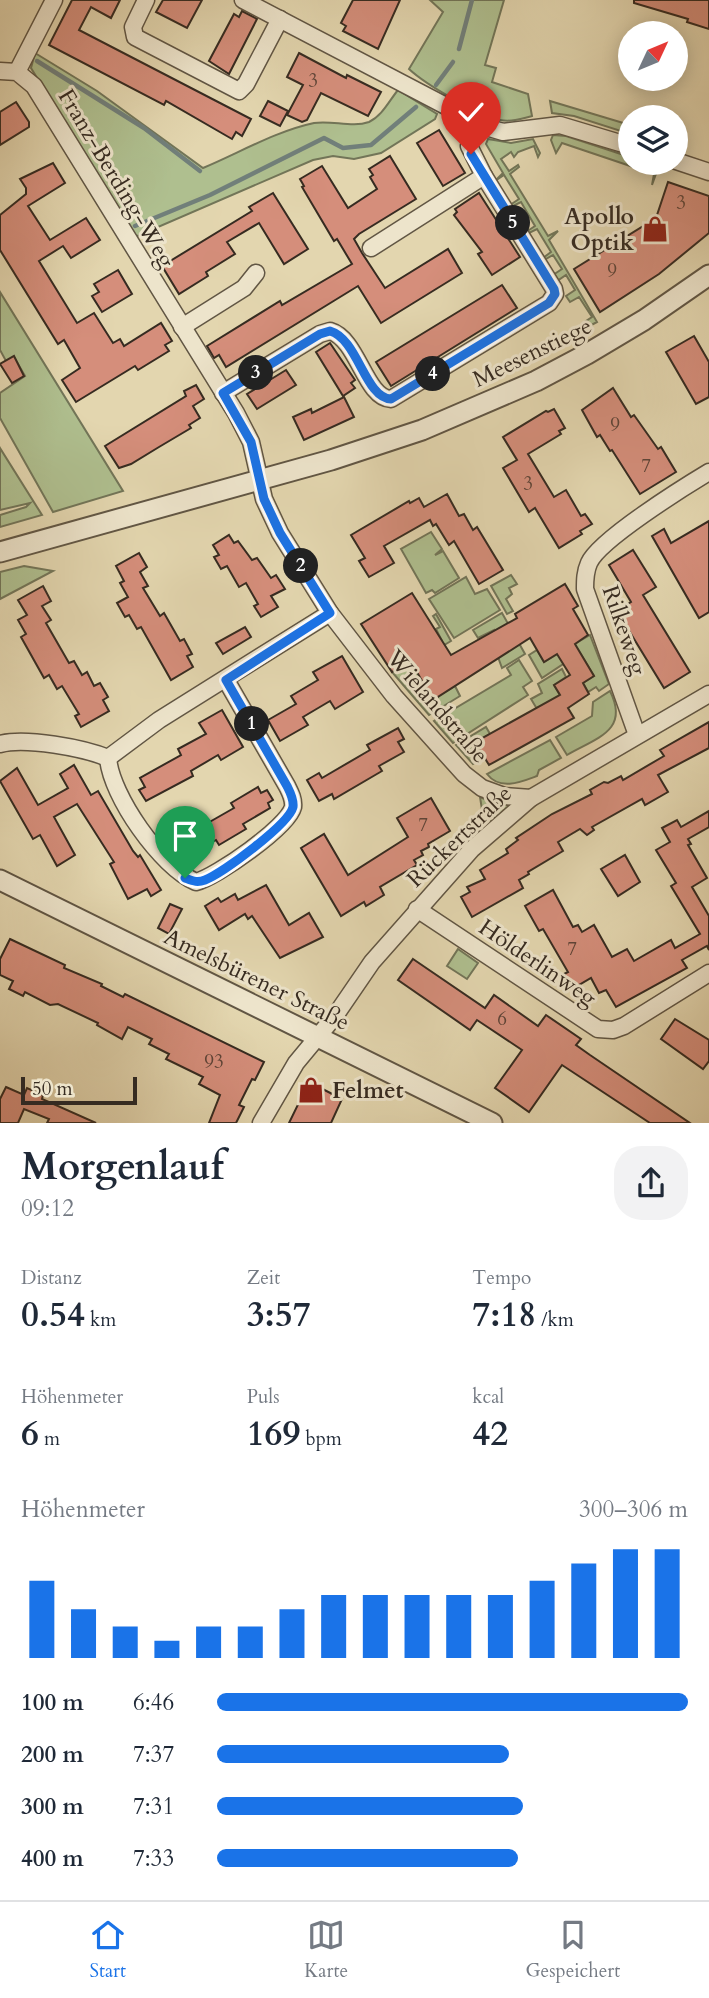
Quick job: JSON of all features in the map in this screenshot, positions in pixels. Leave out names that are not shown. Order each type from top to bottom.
[{"type":"street","points":[[8,71],[54,0]]},
{"type":"street","points":[[146,0],[132,27],[135,37],[239,92],[281,19]]},
{"type":"street","points":[[243,0],[477,123],[503,132],[561,125],[618,142]]},
{"type":"street","name":"Franz-Berding-Weg","points":[[8,71],[34,86],[223,393],[251,442],[259,479]]},
{"type":"street","points":[[223,393],[320,334],[330,331],[344,338],[377,392],[391,399],[553,299],[554,289],[484,176],[469,146],[477,123]]},
{"type":"street","points":[[688,165],[709,172]]},
{"type":"street","points":[[371,248],[484,176]]},
{"type":"street","points":[[182,327],[244,288],[256,273]]},
{"type":"street","name":"Meesenstiege","points":[[0,552],[331,460],[422,430],[536,381],[643,320],[709,275]]},
{"type":"street","name":"Rilkeweg","points":[[637,735],[585,589],[584,576],[589,561],[597,551],[631,524],[709,472]]},
{"type":"street","name":"Wielandstraße","points":[[259,479],[264,499],[280,533],[330,613],[394,696],[464,774],[482,788],[504,796],[531,798]]},
{"type":"street","points":[[108,758],[159,720],[330,613]]},
{"type":"street","points":[[108,758],[113,781],[134,817],[172,866],[185,878],[195,882],[218,872],[277,827],[293,808],[293,800],[287,786],[226,680]]},
{"type":"street","name":"Rückertstraße","points":[[261,1123],[296,1063],[372,962],[472,849],[531,798],[709,694]]},
{"type":"street","points":[[0,744],[18,742],[88,751],[108,758]]},
{"type":"street","name":"Amelsbürener Straße","points":[[0,880],[492,1123]]},
{"type":"street","name":"Hölderlinweg","points":[[417,909],[598,1029],[612,1030],[624,1026],[709,973]]},
{"type":"green space","points":[[430,0],[504,0],[485,65],[496,68],[492,82],[528,94],[532,116],[508,121],[491,117],[453,99],[409,69],[443,12]]},
{"type":"green space","points":[[35,53],[97,91],[203,168],[272,137],[314,123],[369,122],[382,112],[398,90],[437,114],[435,119],[381,153],[354,159],[333,156],[313,160],[135,237],[31,68]]},
{"type":"green space","points":[[550,101],[618,121],[618,130],[574,116],[552,113]]},
{"type":"green space","points":[[553,135],[566,136],[618,153],[618,162],[562,143],[556,153],[551,140]]},
{"type":"green space","points":[[488,139],[511,143],[533,139],[540,153],[538,157],[534,146],[518,152],[514,157],[511,152],[501,159],[509,171],[518,165],[510,174],[548,236],[558,231],[549,240],[597,322],[586,328],[583,323],[592,317],[579,297],[570,302],[566,296],[575,290],[566,275],[557,281],[553,275],[562,269],[553,255],[544,260],[551,252],[537,229],[527,234],[526,232],[535,226],[521,202],[511,207],[510,205],[519,199],[504,175],[495,181],[503,173],[486,144]]},
{"type":"green space","points":[[0,292],[123,491],[53,512],[0,418],[0,393],[25,376],[14,357],[6,361],[0,350]]},
{"type":"green space","points":[[0,448],[42,515],[0,527],[0,515],[26,507],[30,503],[0,510]]},
{"type":"green space","points":[[431,532],[442,549],[435,555],[443,551],[459,578],[435,593],[432,590],[426,593],[401,549]]},
{"type":"green space","points":[[24,566],[53,571],[0,599],[0,572]]},
{"type":"green space","points":[[511,575],[517,584],[509,588],[512,594],[506,599],[513,611],[507,614],[491,586]]},
{"type":"green space","points":[[466,577],[475,594],[487,589],[500,610],[454,638],[429,599]]},
{"type":"green space","points":[[502,613],[525,654],[502,668],[494,630],[478,638],[473,630]]},
{"type":"green space","points":[[436,614],[451,641],[436,650],[421,679],[433,699],[455,686],[460,696],[429,715],[392,672],[442,641],[436,629],[440,627],[433,616]]},
{"type":"green space","points":[[590,635],[609,684],[599,691],[596,687],[588,692],[583,683],[594,676],[580,653],[542,678],[529,655],[537,650],[544,662]]},
{"type":"green space","points":[[519,660],[532,681],[523,687],[528,695],[453,743],[434,721],[511,675],[507,668]]},
{"type":"green space","points":[[562,669],[566,677],[554,685],[561,697],[537,709],[531,699],[542,693],[538,684]]},
{"type":"green space","points":[[610,691],[616,715],[613,724],[599,738],[567,755],[556,737],[592,716],[593,702]]},
{"type":"green space","points":[[486,727],[490,734],[476,742],[484,757],[473,764],[456,745]]},
{"type":"green space","points":[[550,740],[561,758],[539,770],[537,776],[504,784],[487,774]]},
{"type":"green space","points":[[480,797],[496,804],[514,805],[479,836],[483,816]]},
{"type":"green space","points":[[458,949],[478,963],[467,979],[447,966]]},
{"type":"building","points":[[72,0],[120,0],[111,18],[91,7],[79,30],[251,119],[242,136],[236,132],[232,139],[166,101],[164,105],[49,45]]},
{"type":"building","points":[[163,0],[202,0],[187,28],[156,12]]},
{"type":"building","points":[[353,0],[400,0],[378,49],[343,31],[346,26],[341,23]]},
{"type":"building","points":[[634,0],[709,0],[709,29],[688,22],[688,19],[634,3]]},
{"type":"building","points":[[242,11],[257,19],[229,74],[209,61],[234,14],[239,17]]},
{"type":"building","points":[[299,53],[346,78],[347,75],[381,92],[368,116],[321,93],[307,120],[302,122],[287,115],[303,85],[287,77]]},
{"type":"building","points":[[268,101],[288,111],[280,126],[260,116]]},
{"type":"building","points":[[16,102],[29,122],[29,127],[0,145],[0,112]]},
{"type":"building","points":[[439,130],[465,173],[443,186],[417,143]]},
{"type":"building","points":[[390,156],[416,199],[354,239],[362,253],[385,288],[448,249],[462,273],[381,323],[358,286],[226,367],[219,355],[214,358],[207,346],[280,301],[282,305],[352,264],[337,239],[334,241],[300,179],[322,166],[348,208],[377,189],[369,169]]},
{"type":"building","points":[[53,163],[65,183],[28,206],[50,240],[86,218],[100,240],[71,258],[63,246],[39,261],[77,323],[94,313],[113,343],[120,339],[124,346],[161,323],[172,341],[165,345],[169,351],[138,370],[135,366],[76,402],[62,380],[80,368],[64,340],[58,344],[0,250],[0,215],[26,194],[26,188],[20,179]]},
{"type":"building","points":[[668,182],[709,196],[709,233],[659,274],[600,312],[574,269],[656,218]]},
{"type":"building","points":[[273,193],[308,249],[284,264],[259,223],[227,242],[235,254],[206,272],[208,276],[179,294],[162,266],[252,211],[249,207]]},
{"type":"building","points":[[479,193],[520,257],[492,275],[478,254],[482,252],[454,215],[457,212],[455,209]]},
{"type":"building","points":[[118,270],[132,294],[102,312],[92,296],[99,292],[94,284]]},
{"type":"building","points":[[502,285],[517,308],[391,386],[376,362]]},
{"type":"building","points":[[694,336],[709,362],[709,397],[696,404],[666,352]]},
{"type":"building","points":[[330,343],[355,380],[351,383],[355,388],[343,396],[316,352]]},
{"type":"building","points":[[14,356],[24,376],[12,383],[0,364]]},
{"type":"building","points":[[286,370],[296,385],[257,409],[247,394]]},
{"type":"building","points":[[196,385],[204,399],[193,406],[200,418],[189,425],[191,428],[131,464],[119,468],[105,446],[186,396],[184,391]]},
{"type":"building","points":[[613,388],[631,417],[634,415],[658,449],[661,447],[676,472],[640,494],[612,450],[610,451],[600,435],[597,437],[582,410]]},
{"type":"building","points":[[344,397],[354,417],[304,440],[293,417],[311,409],[312,413]]},
{"type":"building","points":[[554,409],[565,428],[559,431],[561,434],[528,454],[554,497],[566,490],[581,516],[585,514],[592,524],[580,531],[582,534],[559,548],[535,508],[529,512],[503,468],[517,460],[503,437]]},
{"type":"building","points":[[447,494],[459,516],[464,514],[473,530],[477,527],[503,570],[479,584],[454,541],[449,545],[436,524],[433,526],[430,520],[384,546],[394,563],[369,577],[359,561],[365,558],[351,535],[409,501],[410,503],[419,498],[424,507]]},
{"type":"building","points":[[709,521],[709,612],[699,618],[652,536],[664,529],[671,543]]},
{"type":"building","points":[[229,535],[234,543],[238,541],[252,560],[257,558],[271,578],[276,575],[285,589],[271,596],[278,607],[261,617],[254,606],[258,604],[246,583],[239,587],[227,566],[221,569],[214,557],[219,555],[213,545]]},
{"type":"building","points":[[633,550],[656,587],[643,595],[690,672],[664,688],[617,611],[631,602],[609,565]]},
{"type":"building","points":[[139,553],[147,567],[140,572],[148,586],[143,588],[160,616],[164,613],[180,641],[184,639],[192,654],[187,656],[193,667],[171,680],[141,627],[137,629],[129,615],[125,617],[117,603],[128,597],[120,583],[124,581],[116,566]]},
{"type":"building","points":[[565,584],[578,606],[573,609],[588,635],[575,644],[594,676],[583,683],[589,694],[568,708],[574,718],[489,765],[475,742],[560,695],[554,685],[570,675],[557,654],[544,662],[530,638],[433,700],[410,660],[392,672],[361,624],[412,593],[451,655],[517,618],[515,614]]},
{"type":"building","points":[[43,586],[51,601],[42,606],[51,620],[46,623],[69,663],[74,661],[82,675],[87,672],[94,686],[100,683],[108,697],[103,700],[109,711],[81,727],[75,716],[79,714],[62,686],[57,689],[49,675],[44,678],[21,637],[26,634],[18,620],[27,615],[18,600]]},
{"type":"building","points":[[245,627],[251,637],[223,654],[216,643]]},
{"type":"building","points":[[342,656],[363,692],[335,709],[330,701],[303,717],[308,725],[280,741],[268,720],[296,704],[291,696],[318,680],[313,672]]},
{"type":"building","points":[[222,710],[243,747],[221,760],[218,755],[191,771],[193,776],[146,801],[139,790],[145,787],[140,778],[181,755],[178,749],[206,734],[199,723]]},
{"type":"building","points":[[709,722],[709,748],[658,775],[668,792],[645,805],[642,799],[592,827],[594,830],[587,835],[580,829],[558,842],[563,851],[519,880],[523,888],[472,917],[461,897],[470,892],[467,887],[485,879],[480,870],[508,853],[506,849],[518,840],[516,838],[552,814],[592,794],[590,790],[604,782],[608,783],[621,776],[623,780],[664,756],[660,750]]},
{"type":"building","points":[[398,728],[404,739],[398,742],[404,752],[379,766],[382,771],[334,799],[332,794],[319,801],[307,780],[319,773],[322,778],[370,750],[367,745]]},
{"type":"building","points":[[74,765],[91,795],[98,791],[133,851],[138,857],[140,855],[161,890],[151,896],[147,889],[128,899],[110,864],[114,862],[77,804],[54,817],[75,855],[57,866],[40,835],[33,839],[0,781],[17,768],[38,805],[68,788],[60,774]]},
{"type":"building","points":[[258,787],[261,793],[267,790],[273,800],[268,803],[270,808],[243,824],[246,829],[219,845],[216,840],[188,856],[183,847],[177,850],[171,840],[176,835],[203,819],[206,824],[234,808],[231,803]]},
{"type":"building","points":[[431,798],[450,831],[421,851],[423,855],[414,860],[417,865],[380,887],[384,895],[366,906],[364,902],[341,916],[301,848],[324,834],[348,875],[408,837],[397,818]]},
{"type":"building","points":[[709,811],[709,827],[688,839],[691,844],[688,845],[707,878],[692,887],[709,916],[709,950],[707,946],[682,960],[687,968],[616,1007],[606,990],[599,993],[591,978],[572,989],[564,974],[568,972],[543,929],[539,931],[525,906],[553,890],[573,927],[578,925],[582,932],[594,925],[612,957],[627,949],[634,961],[671,940],[675,948],[700,934],[671,886],[676,883],[656,850],[670,842],[662,828],[677,820],[681,827]]},
{"type":"building","points":[[625,855],[640,882],[618,896],[601,869]]},
{"type":"building","points":[[266,885],[289,925],[309,913],[323,937],[280,958],[252,916],[248,919],[245,914],[219,930],[205,906],[218,898],[221,902],[235,894],[238,900]]},
{"type":"building","points":[[170,904],[182,909],[169,934],[158,928]]},
{"type":"building","points":[[10,939],[123,997],[125,994],[264,1062],[239,1105],[244,1107],[236,1123],[209,1123],[220,1095],[199,1084],[203,1077],[166,1059],[169,1054],[149,1044],[152,1039],[128,1027],[122,1039],[97,1025],[98,1023],[58,1004],[50,1005],[25,992],[23,996],[9,989],[13,981],[0,975],[0,959]]},
{"type":"building","points":[[413,959],[485,1008],[494,995],[538,1026],[546,1015],[581,1039],[576,1045],[690,1123],[650,1123],[562,1065],[529,1112],[495,1088],[522,1050],[477,1020],[470,1030],[398,980]]},
{"type":"building","points":[[675,1019],[709,1040],[709,1061],[703,1069],[661,1039]]},
{"type":"building","points":[[309,1082],[342,1099],[331,1123],[289,1123]]},
{"type":"building","points":[[6,1087],[24,1095],[27,1088],[43,1095],[42,1099],[96,1123],[47,1123],[49,1119],[24,1109],[18,1123],[0,1123],[0,1099]]},
{"type":"waterway","points":[[459,49],[472,0]]},
{"type":"waterway","points":[[37,61],[144,128],[200,171]]},
{"type":"waterway","points":[[436,85],[453,62]]},
{"type":"waterway","points":[[135,226],[210,195],[324,138],[343,148],[371,145],[416,107]]},
{"type":"place","name":"Apollo Optik","points":[[655,229]]},
{"type":"place","name":"Felmet","points":[[311,1090]]},
{"type":"route","points":[[185,878],[195,882],[206,880],[277,827],[293,808],[293,800],[287,786],[226,680],[330,613],[280,533],[264,499],[251,442],[223,393],[320,334],[330,331],[344,338],[377,392],[382,397],[391,399],[549,303],[555,294],[554,289],[471,154]]}]
